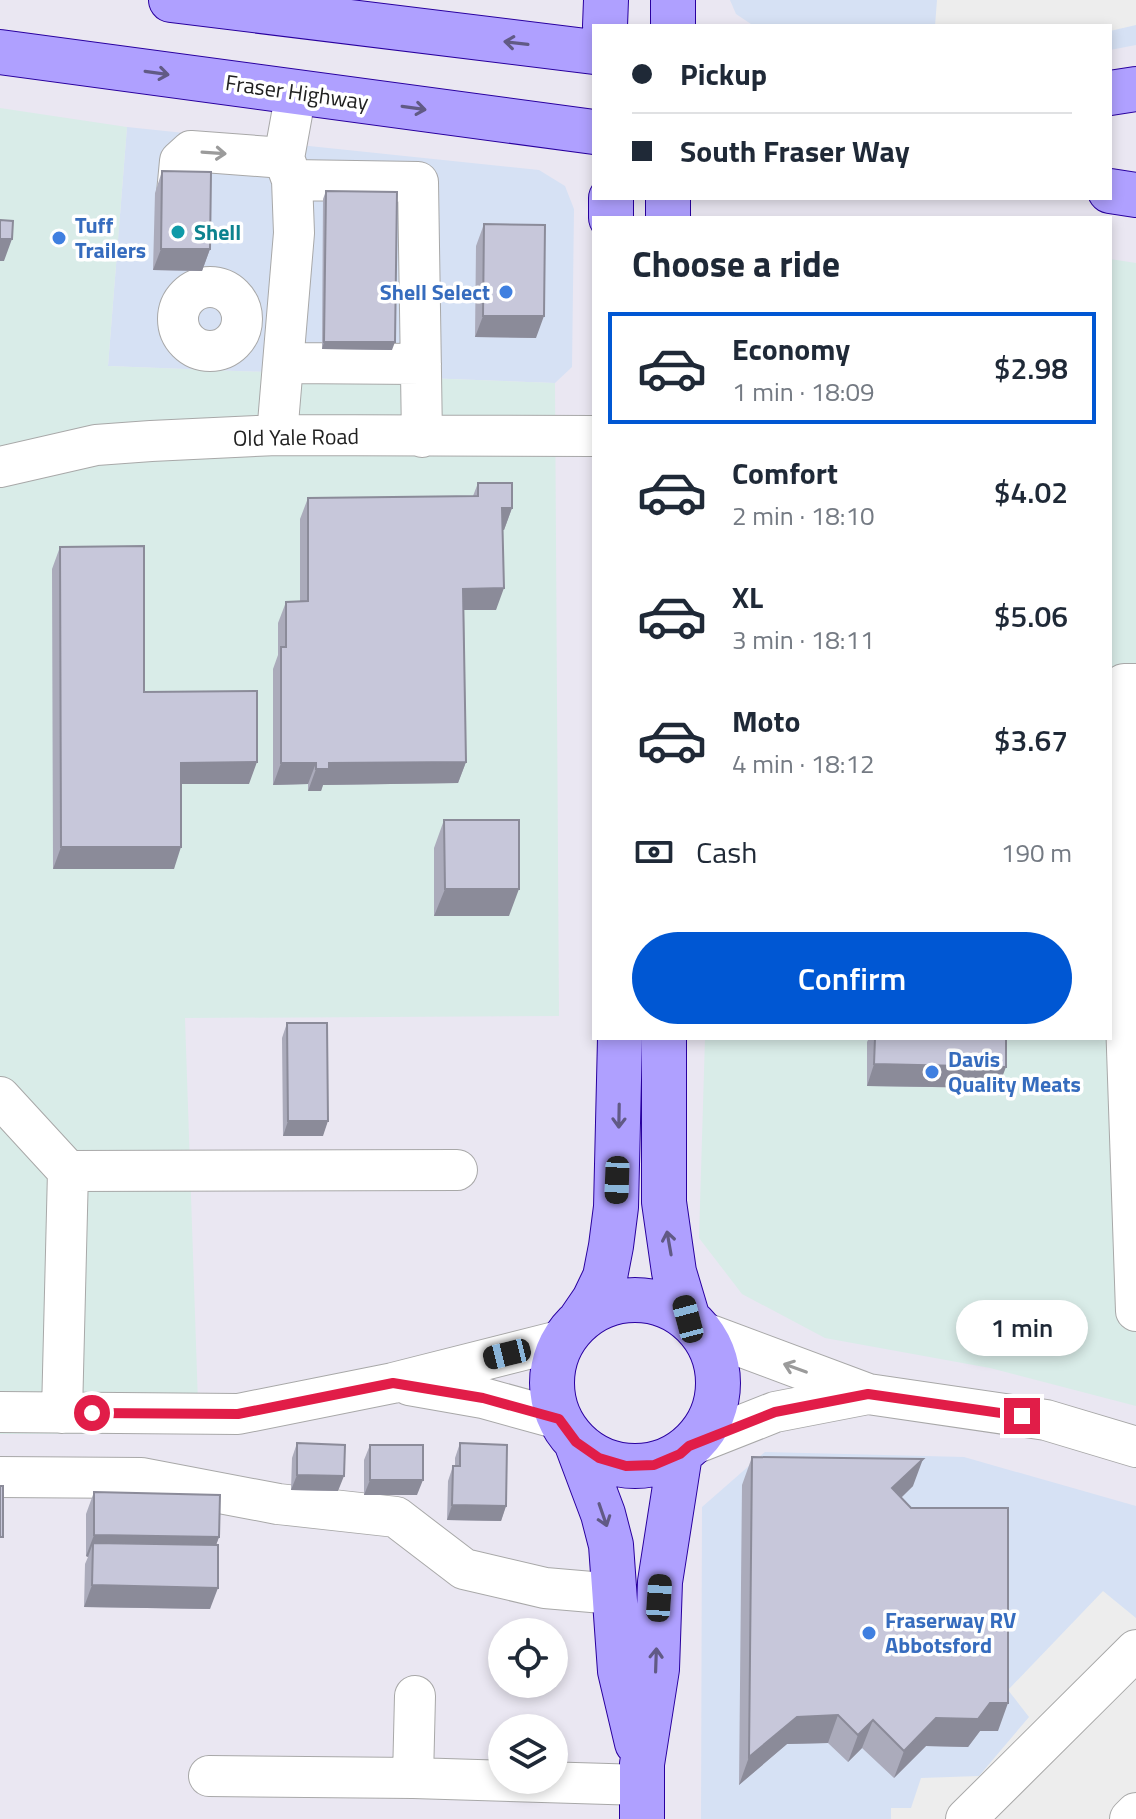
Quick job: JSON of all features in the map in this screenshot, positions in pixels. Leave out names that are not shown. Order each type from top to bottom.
[{"type":"main road","points":[[171,0],[592,52]]},
{"type":"main road","points":[[605,24],[606,0]]},
{"type":"main road","points":[[673,0],[673,24]]},
{"type":"main road","name":"Fraser Highway","points":[[0,52],[592,132]]},
{"type":"main road","points":[[1112,93],[1136,89]]},
{"type":"main road","points":[[1112,191],[1136,195]]},
{"type":"main road","points":[[620,1040],[617,1193],[611,1246],[605,1277],[594,1300],[572,1330],[553,1365],[552,1392],[608,1532],[620,1671],[642,1789]]},
{"type":"main road","points":[[568,1431],[599,1458],[626,1466],[654,1465],[685,1450],[701,1435],[715,1411],[720,1383],[715,1355],[695,1325],[674,1272],[664,1202],[664,1040]]},
{"type":"main road","points":[[572,1330],[604,1305],[630,1299],[657,1302],[695,1325]]},
{"type":"main road","points":[[642,1789],[657,1669],[657,1614],[665,1543],[685,1450]]},
{"type":"street","points":[[277,435],[309,234],[288,169],[296,92]]},
{"type":"street","points":[[177,193],[180,161],[191,151],[288,169],[418,182],[406,234],[406,307],[421,364],[422,437]]},
{"type":"street","points":[[183,285],[192,291],[222,289],[231,295],[241,312],[239,333],[233,341],[296,328],[421,364]]},
{"type":"street","name":"Old Yale Road","points":[[0,467],[96,445],[277,435],[592,436]]},
{"type":"street","points":[[1136,684],[1124,684],[1125,991],[1136,1308]]},
{"type":"street","points":[[0,1097],[68,1171],[62,1413]]},
{"type":"street","points":[[68,1171],[457,1170]]},
{"type":"street","points":[[695,1325],[868,1394],[1135,1435]]},
{"type":"street","points":[[0,1412],[238,1414],[393,1383],[572,1330]]},
{"type":"street","points":[[393,1383],[483,1398],[568,1431]]},
{"type":"street","points":[[685,1450],[775,1412],[868,1394]]},
{"type":"street","points":[[0,1477],[141,1478],[278,1504],[396,1517],[464,1569],[545,1588],[615,1594]]},
{"type":"street","points":[[966,1819],[1136,1650]]},
{"type":"street","points":[[413,1778],[415,1696]]},
{"type":"street","points":[[209,1776],[413,1778],[642,1789]]},
{"type":"street","points":[[1130,1819],[1136,1813]]},
{"type":"shaded area","points":[[730,0],[1136,0],[1136,45],[1112,50],[1112,24],[751,24],[736,14]]},
{"type":"shaded area","points":[[937,0],[1136,0],[1136,25],[1112,31],[1112,24],[935,24]]},
{"type":"shaded area","points":[[0,108],[127,127],[108,366],[555,383],[559,1016],[185,1018],[199,1433],[0,1434]]},
{"type":"shaded area","points":[[127,127],[539,170],[565,186],[574,209],[572,367],[555,383],[108,366]]},
{"type":"shaded area","points":[[1112,259],[1136,263],[1136,1406],[990,1368],[825,1338],[742,1294],[699,1238],[705,1040],[1112,1040]]},
{"type":"shaded area","points":[[765,1452],[964,1457],[1136,1506],[1136,1819],[701,1819],[702,1507]]},
{"type":"shaded area","points":[[1103,1591],[1136,1618],[1136,1819],[891,1819],[891,1808],[911,1808],[921,1778],[979,1776],[1029,1717],[1008,1690]]},
{"type":"building","name":"Shell","points":[[162,171],[211,172],[210,249],[161,249]]},
{"type":"building","points":[[326,191],[397,192],[395,342],[324,342]]},
{"type":"building","points":[[0,220],[13,221],[12,239],[0,239]]},
{"type":"building","name":"Shell Select","points":[[484,224],[545,225],[544,316],[483,316]]},
{"type":"building","points":[[478,483],[512,483],[512,508],[502,508],[504,588],[463,589],[466,762],[329,763],[329,769],[316,769],[316,763],[281,763],[281,647],[286,647],[286,602],[308,601],[308,498],[478,496]]},
{"type":"building","points":[[144,546],[144,692],[257,691],[257,762],[181,763],[181,847],[61,847],[60,547]]},
{"type":"building","points":[[444,820],[519,820],[519,889],[445,889]]},
{"type":"building","points":[[287,1023],[327,1023],[328,1121],[288,1121]]},
{"type":"building","points":[[875,1040],[1006,1040],[1006,1067],[874,1064]]},
{"type":"building","points":[[297,1443],[345,1445],[344,1476],[297,1475]]},
{"type":"building","points":[[460,1443],[507,1445],[506,1506],[452,1505],[453,1466],[460,1466]]},
{"type":"building","points":[[370,1445],[423,1445],[423,1480],[370,1480]]},
{"type":"building","name":"Fraserway RV Abbotsford","points":[[752,1457],[923,1459],[892,1488],[911,1508],[1008,1508],[1008,1703],[990,1703],[978,1719],[936,1718],[904,1751],[873,1720],[858,1735],[838,1715],[797,1717],[749,1757]]},
{"type":"building","points":[[0,1486],[3,1486],[3,1537],[0,1537]]},
{"type":"building","points":[[94,1492],[220,1495],[219,1537],[94,1535]]},
{"type":"building","points":[[93,1543],[218,1545],[218,1588],[92,1585]]},
{"type":"place","name":"Shell","points":[[178,232]]},
{"type":"place","name":"Tuff Trailers","points":[[59,238]]},
{"type":"place","name":"Shell Select","points":[[506,292]]},
{"type":"place","name":"Davis Quality Meats","points":[[932,1072]]},
{"type":"place","name":"Fraserway RV Abbotsford","points":[[869,1633]]},
{"type":"route","points":[[92,1413],[238,1414],[393,1383],[483,1398],[559,1419],[576,1442],[599,1458],[626,1466],[654,1465],[680,1454],[689,1446],[775,1412],[868,1394],[1022,1416]]}]
